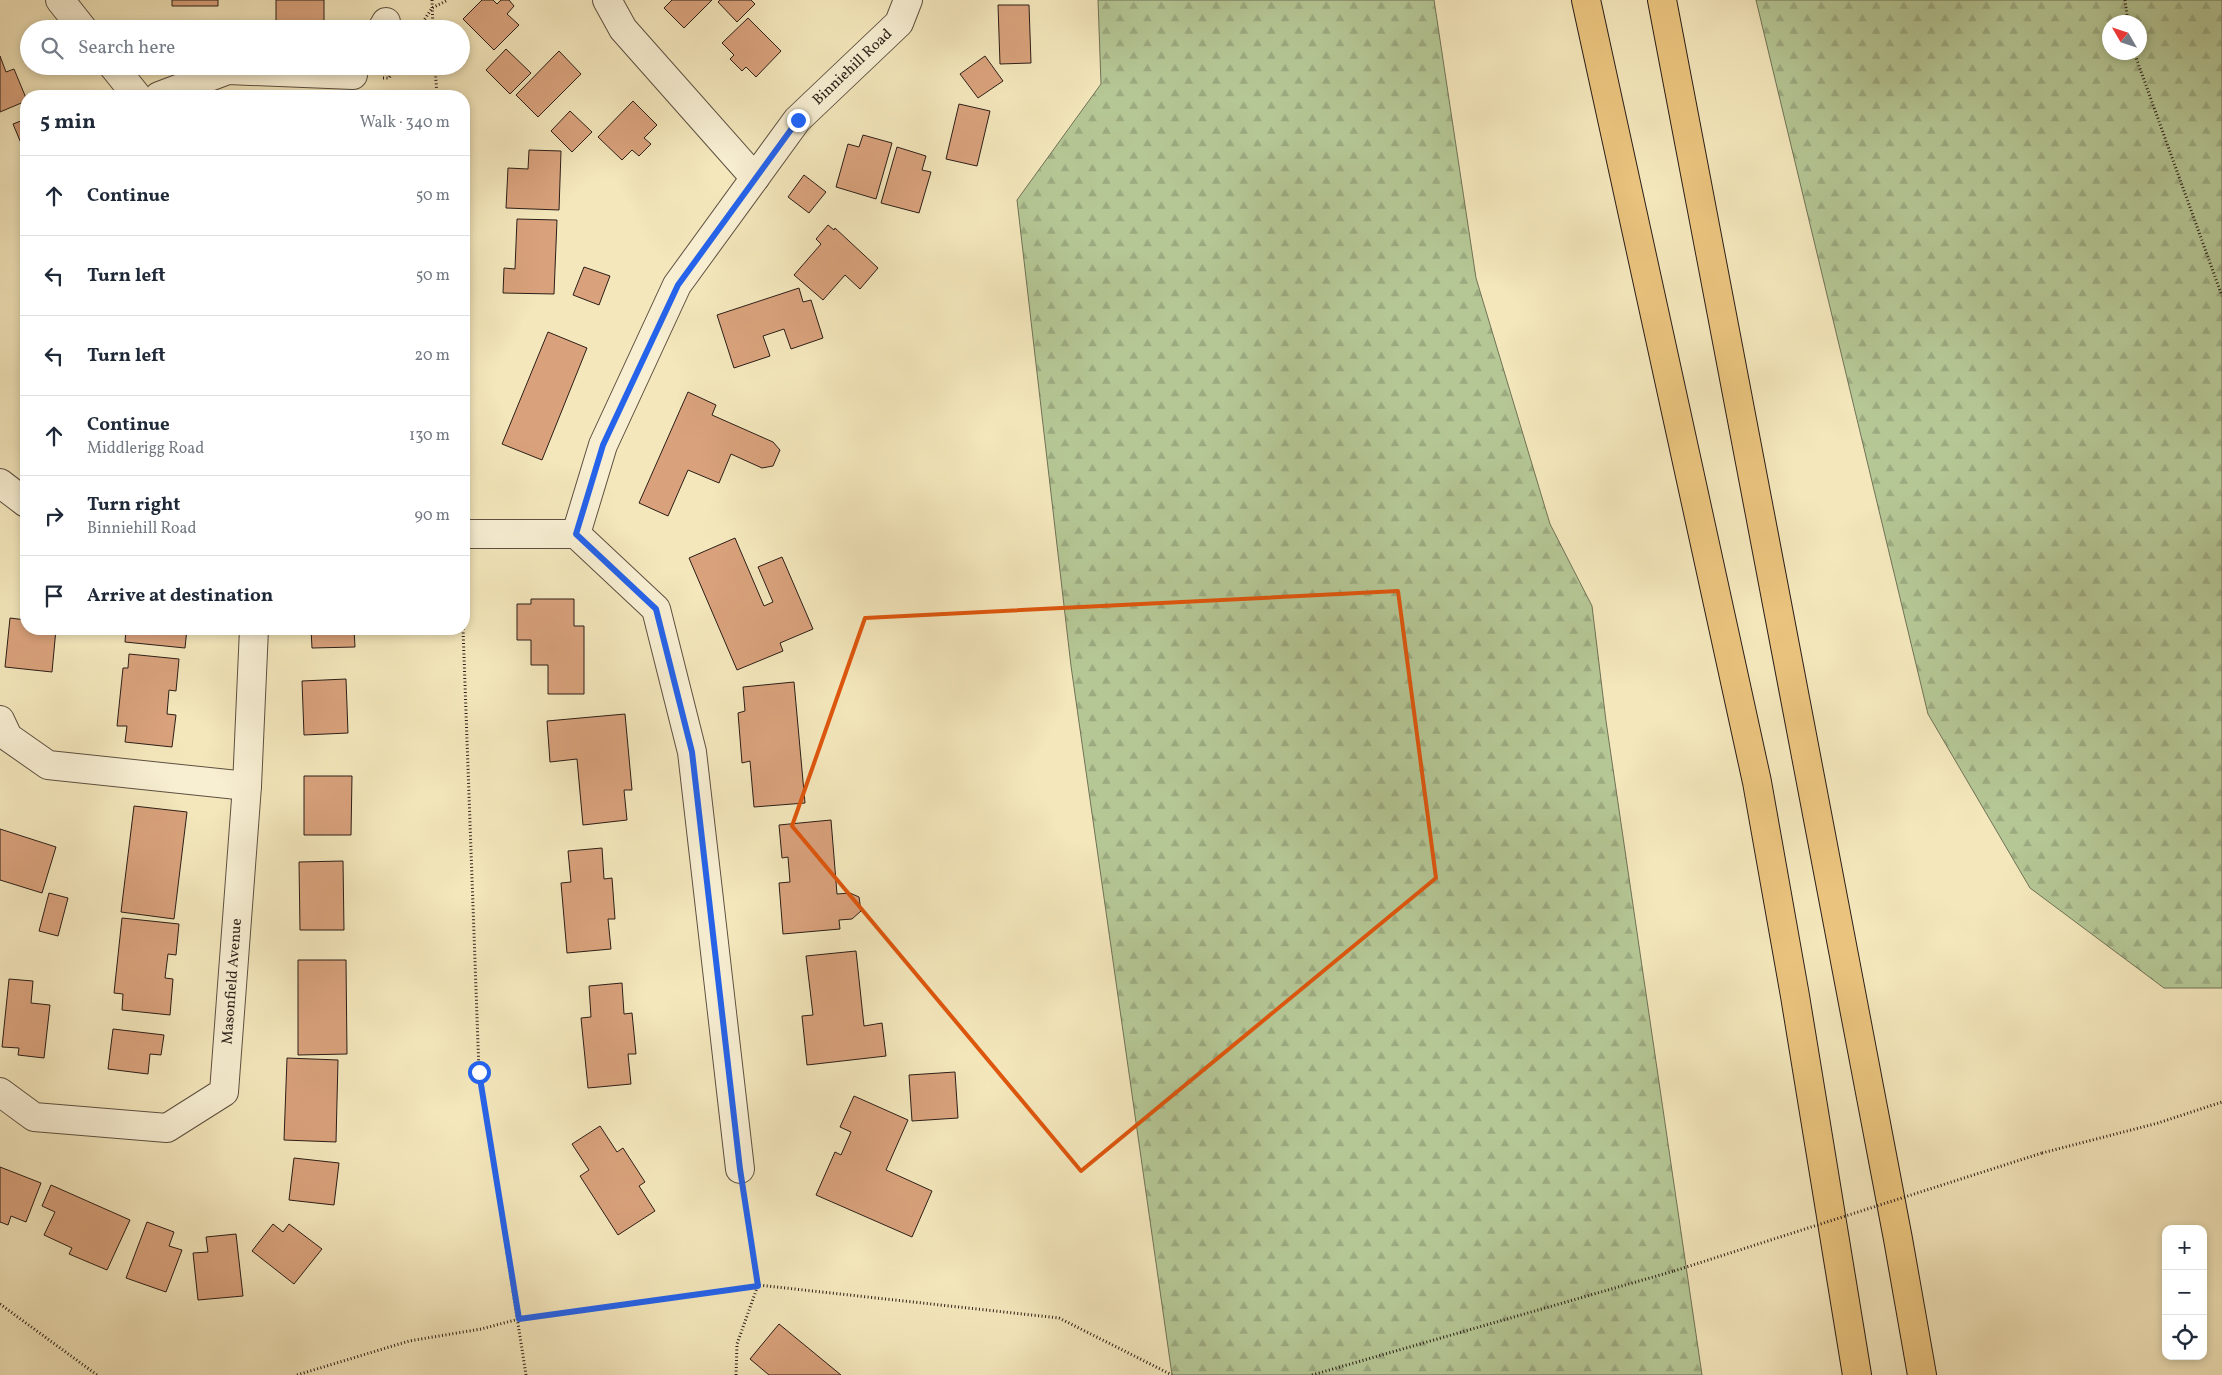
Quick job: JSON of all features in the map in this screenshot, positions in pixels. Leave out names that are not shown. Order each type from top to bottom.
[{"type":"highway","points":[[1586,0],[1757,782],[1795,996],[1857,1375]]},
{"type":"highway","points":[[1662,0],[1898,1239],[1922,1375]]},
{"type":"highway","points":[[1795,996],[1842,1375]]},
{"type":"highway","points":[[1898,1239],[1928,1375]]},
{"type":"street","points":[[60,0],[76,20]]},
{"type":"street","points":[[607,0],[623,29],[755,178]]},
{"type":"street","name":"Binniehill Road","points":[[576,534],[603,445],[678,285],[798,120],[899,23],[908,0]]},
{"type":"street","points":[[120,75],[132,90]]},
{"type":"street","points":[[175,90],[215,75]]},
{"type":"street","points":[[300,75],[358,79]]},
{"type":"street","points":[[0,484],[20,499]]},
{"type":"street","points":[[470,534],[576,534],[656,609],[692,752],[740,1169]]},
{"type":"street","name":"Masonfield Avenue","points":[[0,1092],[34,1117],[167,1128],[224,1092],[247,786],[254,635]]},
{"type":"street","points":[[0,720],[8,737],[48,765],[247,786]]},
{"type":"path","points":[[432,0],[433,20]]},
{"type":"path","points":[[425,20],[432,8],[448,0]]},
{"type":"path","points":[[2126,0],[2127,15]]},
{"type":"path","points":[[2137,60],[2222,296]]},
{"type":"path","points":[[436,75],[437,90]]},
{"type":"path","points":[[463,635],[479,1072],[519,1319],[526,1375]]},
{"type":"path","points":[[1312,1375],[1674,1271],[2042,1153],[2158,1123],[2222,1102]]},
{"type":"path","points":[[736,1375],[737,1344],[758,1286],[740,1169]]},
{"type":"path","points":[[297,1375],[409,1341],[481,1329],[519,1319],[758,1286],[1059,1318],[1172,1375]]},
{"type":"path","points":[[0,1304],[96,1375]]},
{"type":"highlighted area","points":[[1398,591],[1436,878],[1081,1171],[792,826],[865,618]]},
{"type":"green space","points":[[1098,0],[1434,0],[1476,278],[1550,524],[1592,606],[1606,721],[1702,1375],[1172,1375],[1071,666],[1017,200],[1101,84]]},
{"type":"green space","points":[[1756,0],[2222,0],[2222,988],[2164,988],[2030,888],[1928,714]]},
{"type":"building","points":[[172,0],[218,0],[218,6],[172,6]]},
{"type":"building","points":[[276,0],[324,0],[324,20],[276,20]]},
{"type":"building","points":[[482,0],[493,0],[497,4],[501,0],[509,0],[514,6],[507,14],[519,25],[494,50],[470,26],[470,20],[463,19]]},
{"type":"building","points":[[672,0],[712,0],[684,28],[664,8]]},
{"type":"building","points":[[720,0],[751,0],[755,4],[737,22],[718,2]]},
{"type":"building","points":[[998,5],[1029,5],[1031,63],[1000,64]]},
{"type":"building","points":[[748,18],[781,51],[756,77],[746,67],[742,71],[730,59],[734,55],[722,43]]},
{"type":"building","points":[[506,49],[531,73],[510,94],[486,70]]},
{"type":"building","points":[[559,51],[581,74],[538,117],[516,95]]},
{"type":"building","points":[[0,56],[6,72],[14,69],[23,90],[20,90],[20,104],[0,112]]},
{"type":"building","points":[[985,56],[1003,81],[978,98],[960,74]]},
{"type":"building","points":[[633,101],[657,125],[644,138],[651,144],[639,156],[632,150],[622,160],[598,137]]},
{"type":"building","points":[[959,104],[990,111],[977,166],[946,159]]},
{"type":"building","points":[[570,111],[592,132],[572,152],[551,131]]},
{"type":"building","points":[[20,121],[20,141],[13,124]]},
{"type":"building","points":[[863,135],[892,143],[876,199],[836,187],[848,144],[859,147]]},
{"type":"building","points":[[897,147],[926,156],[922,170],[931,172],[919,213],[881,203]]},
{"type":"building","points":[[529,150],[561,151],[559,210],[506,208],[508,168],[528,169]]},
{"type":"building","points":[[804,175],[826,192],[809,213],[788,197]]},
{"type":"building","points":[[517,219],[557,220],[554,294],[503,293],[504,268],[515,269]]},
{"type":"building","points":[[828,225],[834,230],[835,228],[878,268],[860,289],[845,275],[823,300],[794,275],[821,244],[816,239]]},
{"type":"building","points":[[584,267],[610,276],[599,305],[573,295]]},
{"type":"building","points":[[799,288],[803,302],[811,300],[823,338],[791,349],[784,329],[763,336],[770,356],[734,368],[717,315]]},
{"type":"building","points":[[548,332],[587,348],[542,460],[502,444]]},
{"type":"building","points":[[688,392],[716,405],[712,415],[773,442],[780,450],[773,466],[762,468],[731,454],[719,483],[688,470],[668,516],[639,503]]},
{"type":"building","points":[[735,538],[764,606],[773,602],[758,567],[782,557],[813,629],[780,643],[783,651],[737,670],[689,558]]},
{"type":"building","points":[[531,599],[574,599],[574,626],[584,626],[584,694],[548,694],[548,665],[531,665],[531,640],[517,640],[517,604],[531,604]]},
{"type":"building","points":[[10,618],[20,619],[20,635],[55,635],[52,672],[5,667]]},
{"type":"building","points":[[126,635],[186,635],[185,648],[125,642]]},
{"type":"building","points":[[311,635],[354,635],[355,647],[312,648]]},
{"type":"building","points":[[129,654],[179,659],[176,691],[169,690],[167,714],[176,715],[172,747],[125,742],[127,726],[117,726],[123,668],[128,668]]},
{"type":"building","points":[[346,679],[348,733],[304,735],[302,681]]},
{"type":"building","points":[[794,682],[805,803],[754,807],[750,761],[742,763],[738,713],[745,711],[743,687]]},
{"type":"building","points":[[625,714],[632,790],[624,790],[627,820],[583,825],[577,759],[550,762],[547,721]]},
{"type":"building","points":[[304,776],[352,776],[351,835],[304,835]]},
{"type":"building","points":[[134,806],[187,812],[174,919],[121,912]]},
{"type":"building","points":[[831,820],[837,894],[850,893],[859,897],[861,911],[852,919],[839,920],[840,929],[783,934],[779,883],[790,882],[788,857],[782,858],[779,825]]},
{"type":"building","points":[[0,829],[56,847],[42,893],[0,880]]},
{"type":"building","points":[[602,848],[604,879],[612,878],[615,919],[608,919],[611,949],[567,953],[561,883],[571,882],[568,851]]},
{"type":"building","points":[[343,861],[344,930],[300,930],[299,862]]},
{"type":"building","points":[[49,893],[68,898],[58,936],[39,931]]},
{"type":"building","points":[[122,918],[179,924],[176,955],[168,954],[165,978],[173,979],[170,1015],[122,1010],[123,994],[114,993]]},
{"type":"building","points":[[856,951],[864,1026],[882,1023],[886,1056],[807,1065],[802,1016],[813,1015],[806,956]]},
{"type":"building","points":[[298,960],[346,960],[347,1054],[298,1055]]},
{"type":"building","points":[[9,979],[33,981],[31,1003],[50,1005],[44,1058],[18,1055],[19,1048],[2,1047]]},
{"type":"building","points":[[622,983],[624,1014],[632,1013],[636,1054],[628,1054],[631,1084],[588,1088],[581,1018],[591,1017],[589,986]]},
{"type":"building","points":[[113,1029],[164,1035],[161,1055],[150,1054],[148,1074],[108,1069]]},
{"type":"building","points":[[287,1058],[338,1060],[336,1142],[284,1140]]},
{"type":"building","points":[[955,1072],[958,1118],[912,1121],[909,1075]]},
{"type":"building","points":[[854,1096],[908,1120],[886,1170],[932,1191],[912,1237],[816,1195],[835,1152],[841,1155],[851,1132],[840,1127]]},
{"type":"building","points":[[600,1126],[617,1152],[623,1148],[645,1182],[639,1186],[655,1211],[618,1235],[580,1176],[589,1170],[572,1144]]},
{"type":"building","points":[[294,1158],[339,1163],[334,1205],[289,1200]]},
{"type":"building","points":[[0,1167],[41,1183],[26,1222],[11,1216],[8,1225],[0,1222]]},
{"type":"building","points":[[51,1185],[130,1220],[107,1270],[69,1254],[72,1248],[44,1235],[55,1212],[42,1206]]},
{"type":"building","points":[[147,1222],[174,1232],[169,1246],[182,1250],[166,1292],[126,1278]]},
{"type":"building","points":[[273,1224],[283,1232],[289,1224],[322,1249],[294,1284],[252,1251]]},
{"type":"building","points":[[236,1234],[243,1296],[198,1300],[193,1253],[208,1252],[206,1237]]},
{"type":"building","points":[[779,1324],[841,1375],[769,1375],[750,1359]]},
{"type":"route","points":[[479,1072],[519,1319],[758,1286],[740,1169],[692,752],[656,609],[576,534],[603,445],[678,285],[798,120]]}]
